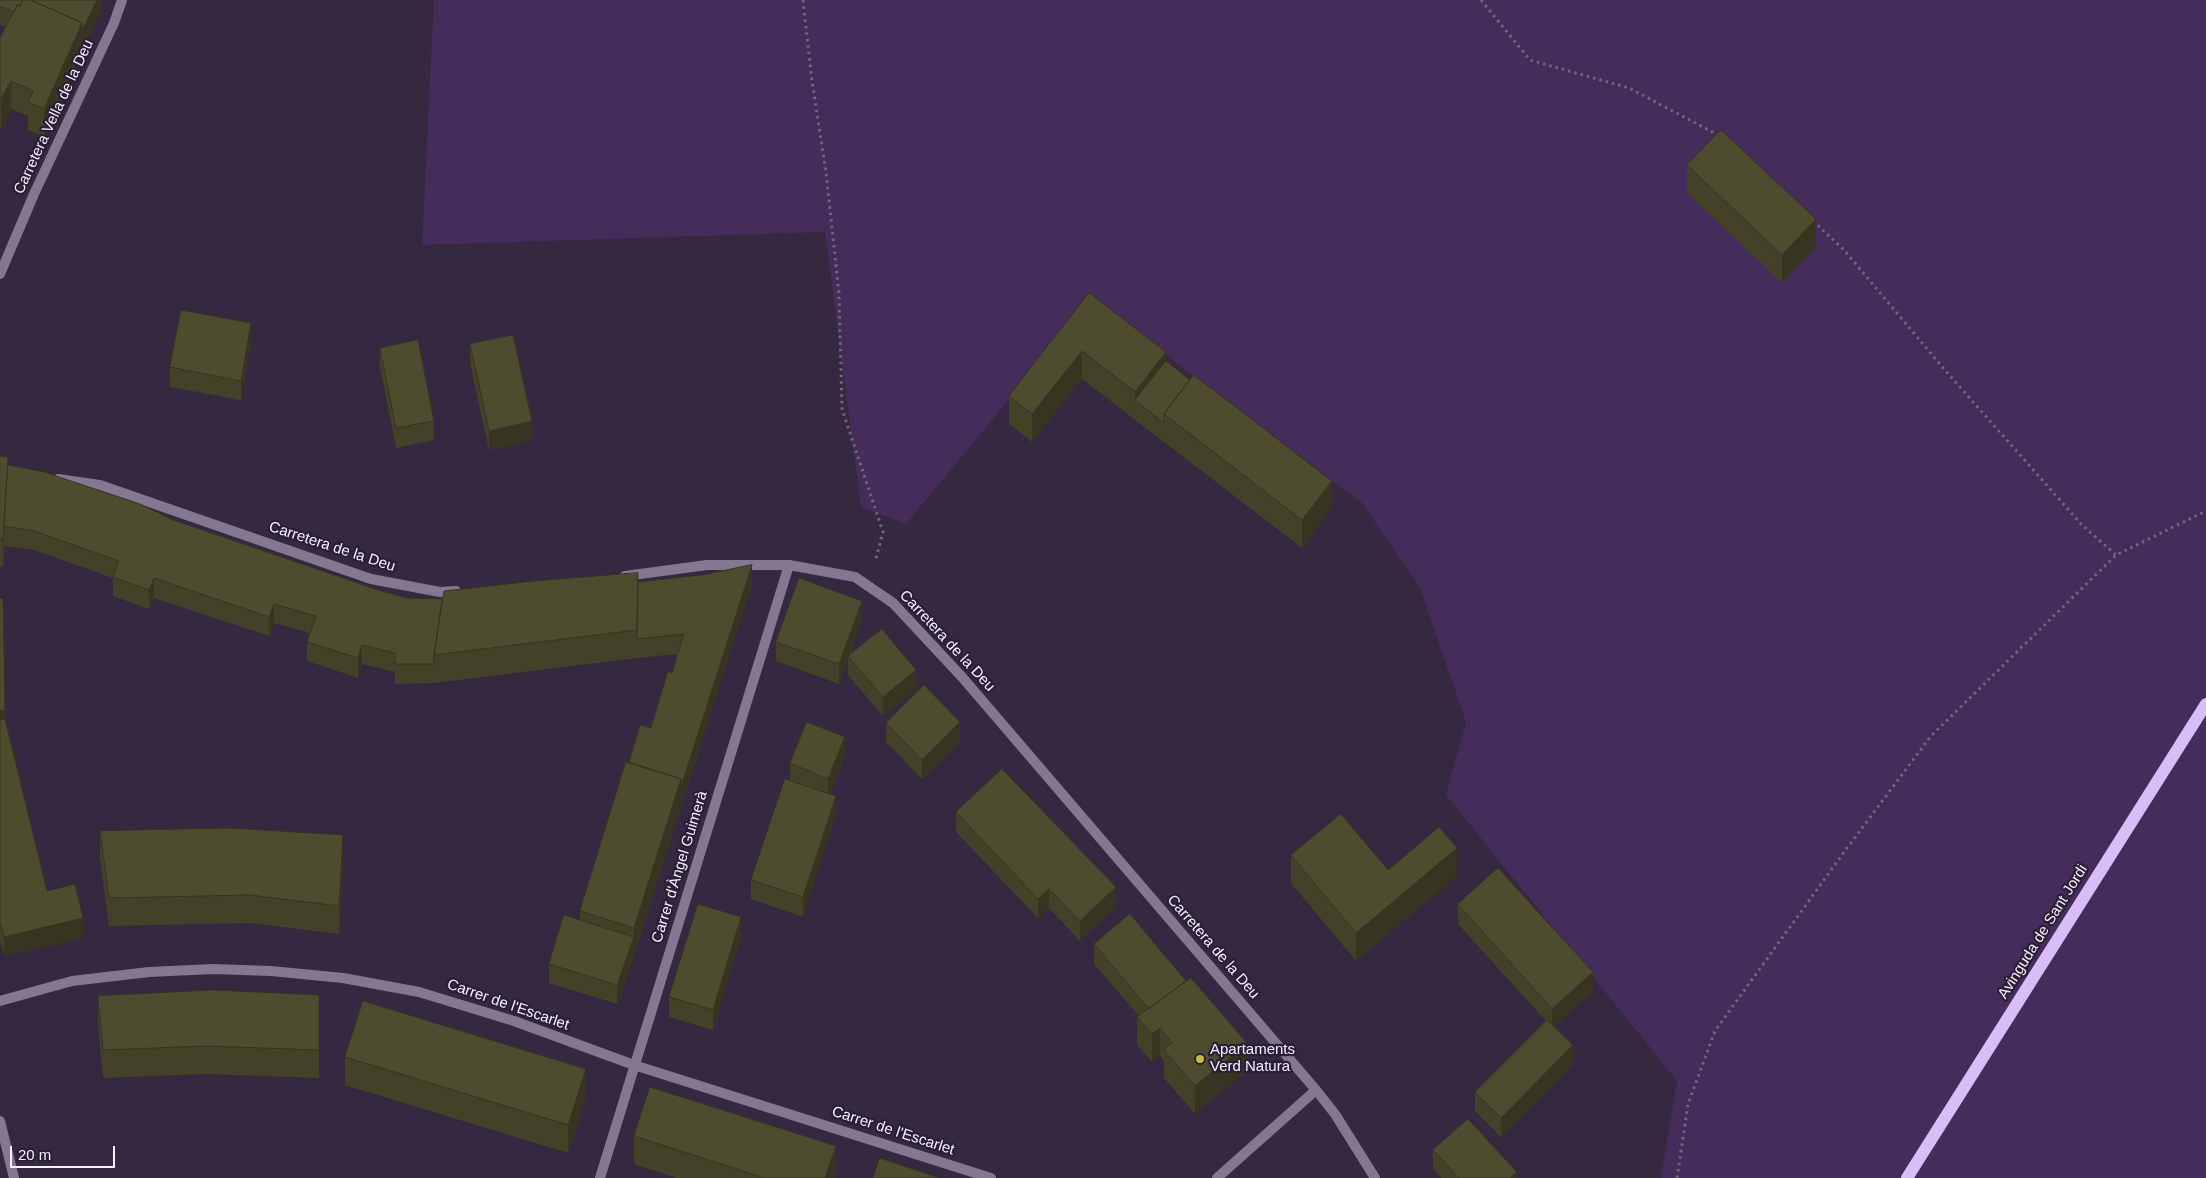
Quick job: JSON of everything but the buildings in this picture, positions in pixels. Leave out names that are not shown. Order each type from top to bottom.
[{"type":"main road","name":"Avinguda de Sant Jordi","points":[[1906,1178],[2206,704]]},
{"type":"street","name":"Carretera Vella de la Deu","points":[[0,274],[34,194],[114,23],[122,0]]},
{"type":"street","name":"Carretera de la Deu","points":[[45,477],[100,485],[371,579],[440,592],[469,591]]},
{"type":"street","name":"Carretera de la Deu","points":[[612,577],[707,565],[789,565],[855,577],[893,604],[962,677],[1316,1090],[1335,1114],[1375,1178]]},
{"type":"street","name":"Carrer d'Àngel Guimerà","points":[[600,1178],[789,565]]},
{"type":"street","name":"Carrer de l'Escarlet","points":[[0,1000],[72,980],[149,972],[213,969],[272,970],[343,978],[419,992],[514,1022],[634,1065],[991,1178]]},
{"type":"street","points":[[1217,1178],[1316,1090]]},
{"type":"street","points":[[0,1121],[14,1178]]},
{"type":"path","points":[[803,0],[812,81],[826,172],[839,293],[842,409],[883,532],[870,587]]},
{"type":"path","points":[[1481,0],[1530,60],[1629,88],[1716,133],[1723,139]]},
{"type":"path","points":[[1808,217],[1844,250],[1944,369],[2082,525],[2116,556]]},
{"type":"path","points":[[1677,1178],[1688,1104],[1715,1031],[1847,848],[1931,736],[2116,556],[2206,512]]},
{"type":"shaded area","points":[[434,0],[2206,0],[2206,1178],[1661,1178],[1677,1081],[1446,795],[1466,722],[1420,588],[1362,503],[1092,299],[906,524],[861,507],[825,232],[422,245]]},
{"type":"place","name":"Apartaments Verd Natura","points":[[1200,1059]]}]
